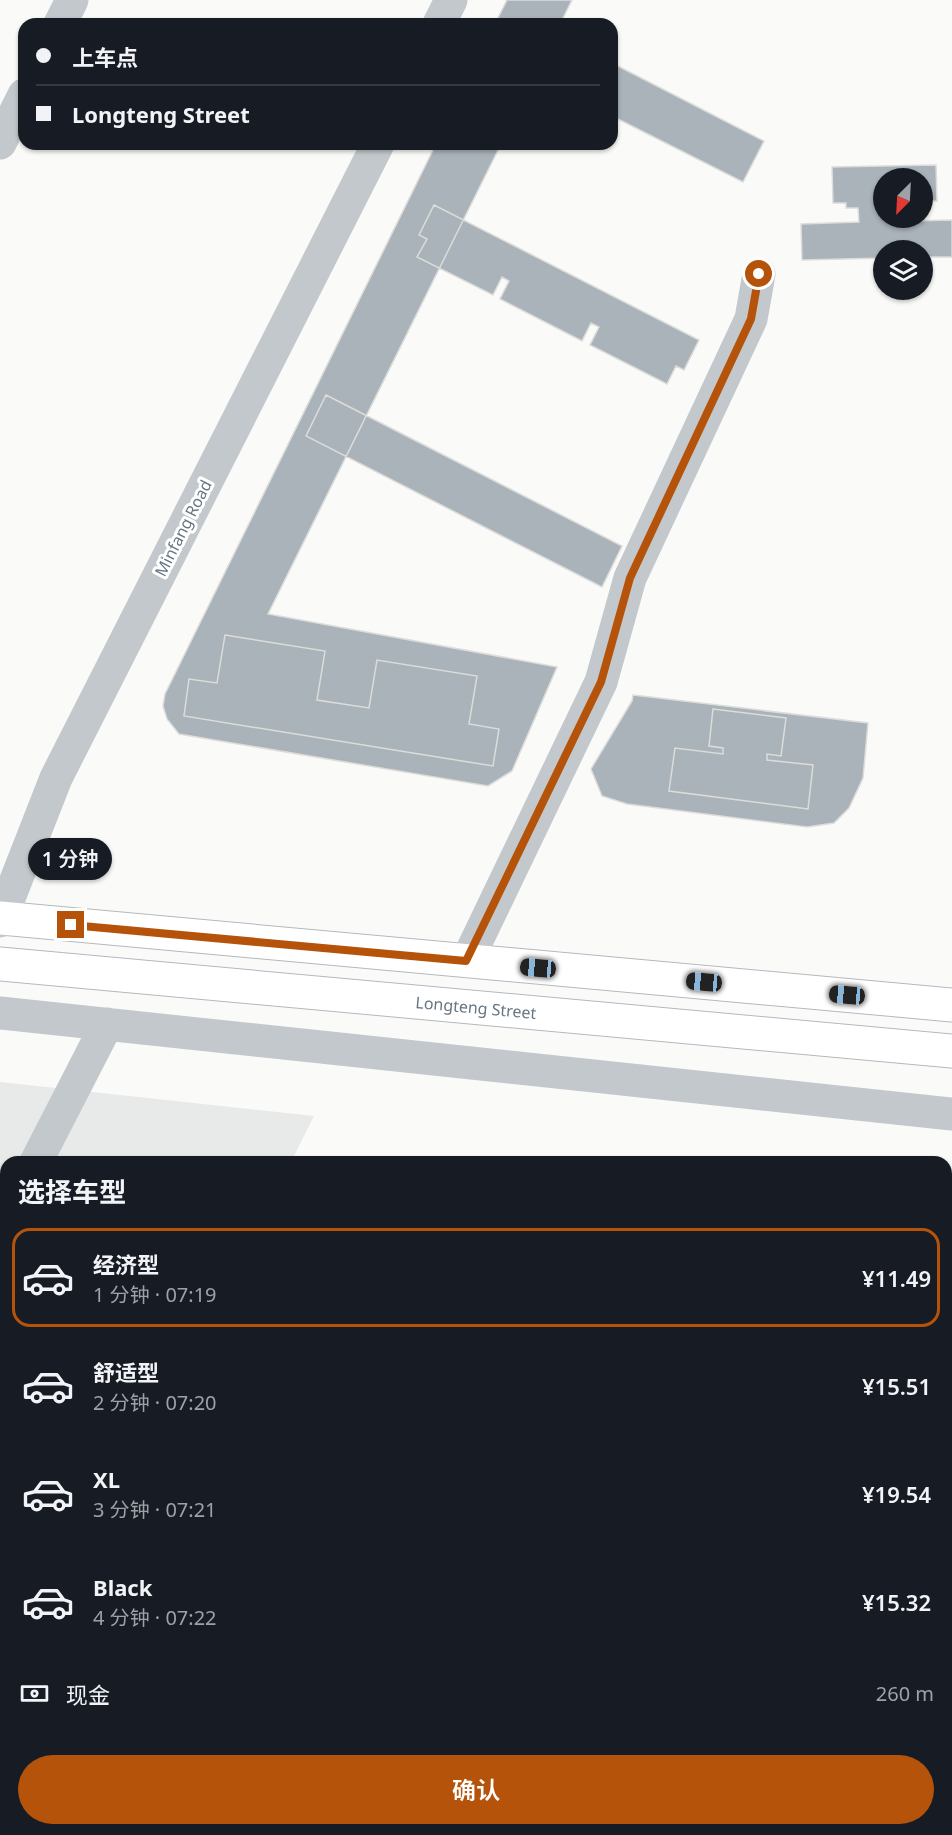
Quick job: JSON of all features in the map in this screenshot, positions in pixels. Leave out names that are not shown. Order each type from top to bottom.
[{"type":"highway","points":[[0,919],[952,1005]]},
{"type":"highway","name":"Longteng Street","points":[[0,964],[952,1051]]},
{"type":"street","points":[[63,18],[72,0]]},
{"type":"street","points":[[442,18],[451,0]]},
{"type":"street","points":[[0,143],[18,107]]},
{"type":"street","name":"Minfang Road","points":[[0,919],[56,778],[375,150]]},
{"type":"street","points":[[466,961],[601,682],[630,578],[751,319],[759,274]]},
{"type":"street","points":[[0,1013],[952,1114]]},
{"type":"street","points":[[39,1156],[107,1024]]},
{"type":"shaded area","points":[[0,1082],[314,1116],[294,1156],[0,1156]]},
{"type":"building","points":[[507,0],[572,0],[563,18],[498,18]]},
{"type":"building","points":[[618,66],[764,141],[743,182],[618,119]]},
{"type":"building","points":[[433,150],[498,150],[268,614],[557,667],[512,771],[488,786],[179,734],[167,719],[163,706],[165,694]]},
{"type":"building","points":[[936,165],[937,201],[933,201],[933,168],[873,168],[873,228],[933,228],[933,220],[952,220],[952,257],[933,257],[933,240],[873,240],[873,258],[802,260],[801,224],[859,222],[858,208],[846,208],[846,203],[833,203],[832,167]]},
{"type":"building","points":[[434,205],[699,340],[684,370],[676,366],[667,384],[590,345],[599,327],[591,323],[582,341],[500,299],[509,281],[502,277],[493,295],[417,257],[427,239],[419,235]]},
{"type":"building","points":[[326,395],[622,546],[602,587],[306,436]]},
{"type":"building","points":[[225,635],[325,651],[317,700],[369,708],[377,660],[477,676],[469,724],[499,729],[493,766],[184,716],[189,679],[217,683]]},
{"type":"building","points":[[633,695],[868,723],[863,778],[849,808],[834,823],[807,827],[627,804],[602,796],[591,769],[632,701]]},
{"type":"building","points":[[713,709],[786,718],[781,756],[767,754],[767,760],[813,765],[808,809],[669,791],[675,748],[723,754],[723,748],[709,746]]},
{"type":"route","points":[[71,925],[466,961],[601,682],[630,578],[751,319],[759,274]]}]
